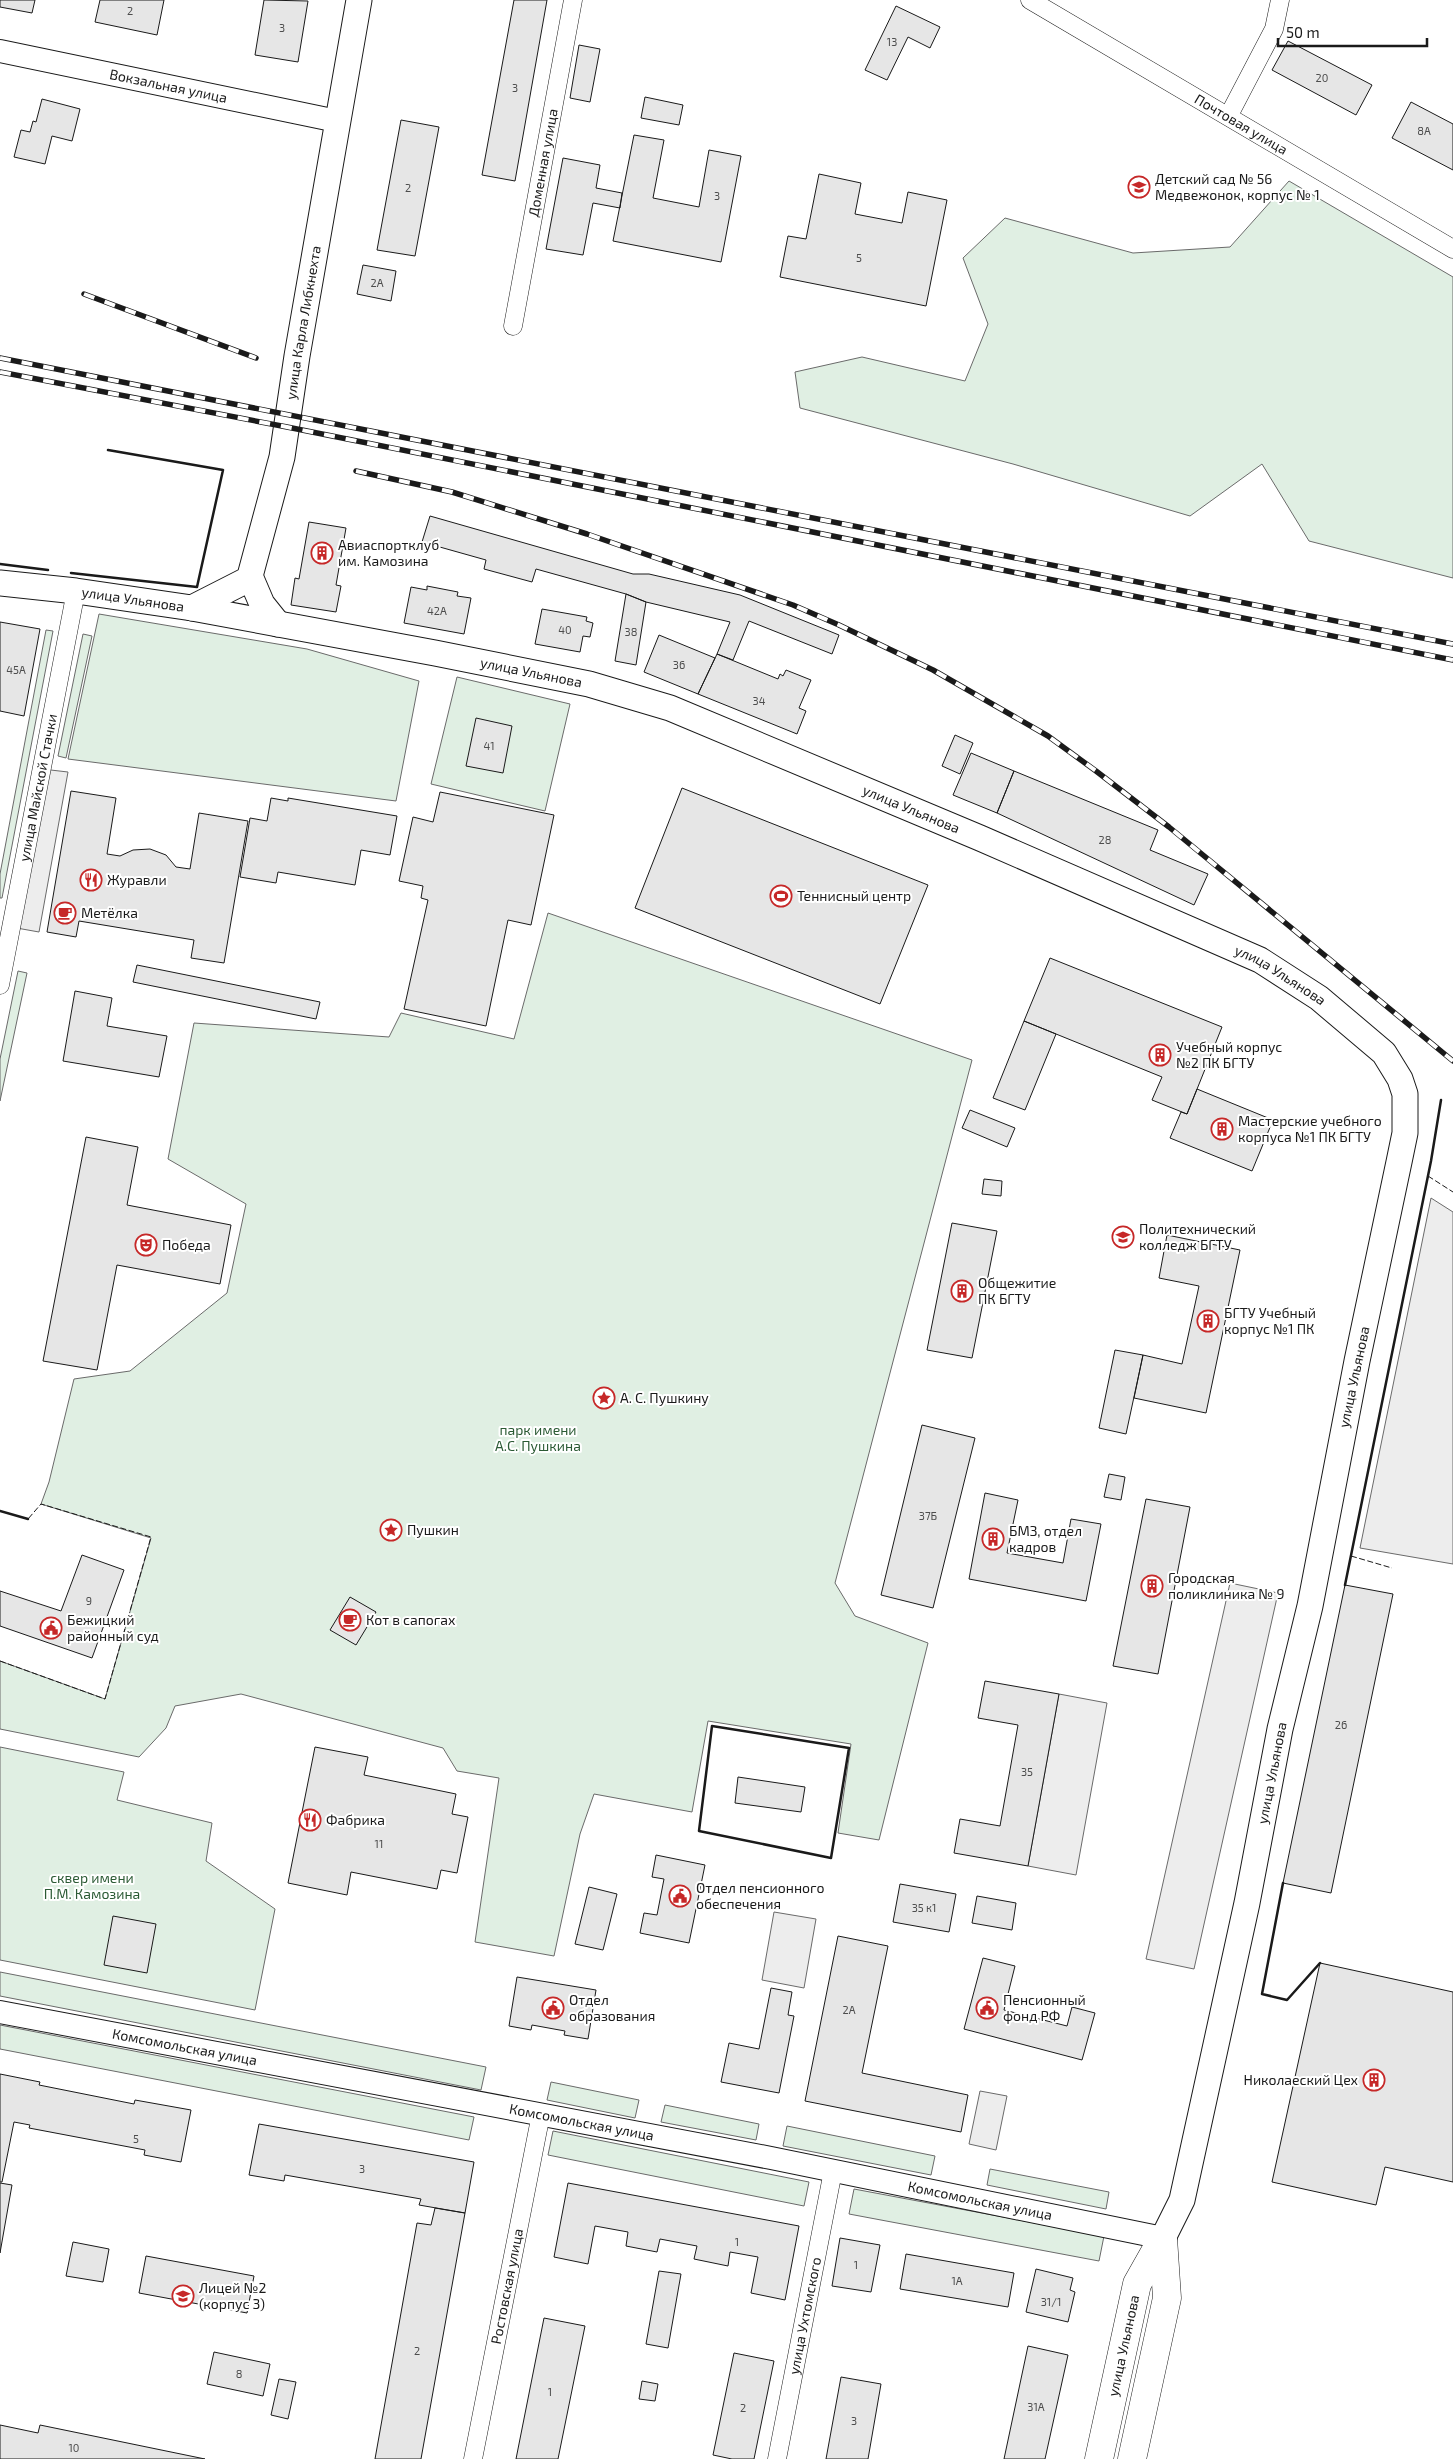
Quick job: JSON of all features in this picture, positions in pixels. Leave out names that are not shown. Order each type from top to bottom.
[{"type":"main road","name":"улица Карла Либкнехта","points":[[249,578],[282,457],[297,356],[359,0]]},
{"type":"main road","points":[[192,608],[249,578],[262,604],[278,624]]},
{"type":"main road","name":"улица Ульянова","points":[[0,583],[76,591],[192,608],[522,669],[589,684],[670,708],[1260,960],[1319,998],[1355,1026],[1384,1054],[1400,1079],[1405,1094],[1406,1113],[1400,1162],[1334,1476],[1310,1606],[1280,1729],[1247,1904],[1182,2200],[1137,2284],[1099,2459]]},
{"type":"main road","points":[[1132,2459],[1167,2298],[1163,2238]]},
{"type":"street","name":"Доменная улица","points":[[513,326],[573,0]]},
{"type":"street","name":"Почтовая улица","points":[[1030,0],[1229,115],[1453,249]]},
{"type":"street","points":[[1229,115],[1274,29],[1280,0]]},
{"type":"street","name":"Вокзальная улица","points":[[0,51],[337,121]]},
{"type":"street","name":"улица Майской Стачки","points":[[0,985],[76,591]]},
{"type":"street","name":"Комсомольская улица","points":[[0,2012],[541,2114],[1163,2238]]},
{"type":"street","name":"Ростовская улица","points":[[473,2459],[541,2114]]},
{"type":"street","name":"улица Ухтомского","points":[[777,2459],[833,2171]]},
{"type":"green space","points":[[1289,181],[1453,277],[1453,578],[1309,541],[1262,464],[1190,516],[1013,464],[800,408],[795,372],[862,357],[965,381],[988,324],[963,258],[1005,218],[1133,253],[1230,247]]},
{"type":"green space","points":[[99,614],[307,649],[419,681],[396,801],[68,759]]},
{"type":"green space","points":[[46,630],[53,631],[2,898],[0,898],[0,874]]},
{"type":"green space","points":[[83,634],[92,636],[66,758],[58,756]]},
{"type":"green space","points":[[457,677],[570,704],[545,811],[431,784]]},
{"type":"green space","name":"парк имени А.С. Пушкина","points":[[548,913],[972,1060],[835,1583],[855,1616],[928,1643],[879,1840],[838,1833],[851,1744],[708,1721],[692,1812],[594,1794],[580,1834],[554,1956],[475,1942],[499,1778],[457,1771],[443,1748],[241,1694],[175,1706],[166,1728],[139,1757],[0,1729],[0,1661],[105,1699],[151,1538],[41,1504],[49,1482],[74,1379],[130,1371],[227,1293],[246,1204],[168,1159],[194,1023],[389,1037],[401,1013],[514,1039]]},
{"type":"green space","points":[[18,971],[27,973],[0,1101],[0,1059]]},
{"type":"green space","name":"сквер имени П.М. Камозина","points":[[0,1747],[124,1772],[117,1800],[212,1823],[206,1861],[275,1909],[255,2010],[0,1960]]},
{"type":"green space","points":[[0,1972],[486,2067],[481,2090],[0,1996]]},
{"type":"green space","points":[[0,2025],[474,2117],[469,2140],[0,2049]]},
{"type":"green space","points":[[551,2082],[639,2100],[635,2118],[547,2100]]},
{"type":"green space","points":[[665,2105],[759,2124],[756,2140],[661,2122]]},
{"type":"green space","points":[[787,2126],[935,2156],[931,2175],[783,2146]]},
{"type":"green space","points":[[553,2131],[809,2182],[804,2206],[548,2155]]},
{"type":"green space","points":[[990,2169],[1109,2192],[1106,2209],[987,2185]]},
{"type":"green space","points":[[854,2189],[1104,2236],[1099,2261],[849,2214]]},
{"type":"shaded area","points":[[42,769],[68,772],[39,932],[11,927]]},
{"type":"shaded area","points":[[1431,1198],[1453,1212],[1453,1564],[1360,1548]]},
{"type":"shaded area","points":[[1230,1583],[1278,1593],[1194,1969],[1146,1959]]},
{"type":"shaded area","points":[[1059,1694],[1107,1703],[1076,1875],[1028,1866]]},
{"type":"shaded area","points":[[774,1912],[816,1919],[804,1988],[762,1980]]},
{"type":"shaded area","points":[[980,2091],[1007,2096],[996,2150],[969,2144]]},
{"type":"building","points":[[0,0],[35,0],[32,13],[0,7]]},
{"type":"building","points":[[100,0],[164,0],[157,35],[95,22]]},
{"type":"building","points":[[264,0],[308,1],[298,62],[255,55]]},
{"type":"building","points":[[514,0],[547,0],[515,181],[482,175]]},
{"type":"building","points":[[896,6],[940,27],[930,48],[908,37],[887,80],[865,70]]},
{"type":"building","points":[[1288,41],[1372,85],[1356,115],[1272,70]]},
{"type":"building","points":[[579,45],[600,49],[590,102],[570,98]]},
{"type":"building","points":[[645,97],[683,105],[679,125],[641,118]]},
{"type":"building","points":[[42,99],[80,109],[72,141],[52,136],[45,164],[14,157],[21,130],[30,132],[33,121],[36,122]]},
{"type":"building","points":[[1411,102],[1453,124],[1453,170],[1392,138]]},
{"type":"building","points":[[401,120],[439,127],[415,256],[377,250]]},
{"type":"building","points":[[634,135],[664,140],[653,198],[699,207],[709,150],[741,156],[721,262],[613,241]]},
{"type":"building","points":[[563,158],[600,165],[596,188],[622,193],[620,208],[593,203],[583,255],[546,249]]},
{"type":"building","points":[[819,174],[861,183],[855,214],[902,223],[908,192],[947,200],[926,306],[780,277],[788,236],[806,239]]},
{"type":"building","points":[[363,265],[396,271],[391,301],[357,294]]},
{"type":"building","points":[[430,516],[633,574],[649,574],[740,595],[839,635],[832,654],[749,621],[733,660],[717,654],[730,622],[646,602],[626,594],[536,569],[532,582],[484,569],[486,560],[422,542]]},
{"type":"building","name":"Авиаспортклуб им. Камозина","points":[[309,522],[346,528],[336,585],[341,586],[336,612],[291,605],[295,578],[299,579]]},
{"type":"building","points":[[427,586],[458,592],[457,596],[471,598],[464,634],[404,623],[411,587],[427,590]]},
{"type":"building","points":[[626,594],[646,602],[636,665],[615,661]]},
{"type":"building","points":[[542,609],[587,617],[586,621],[593,623],[590,637],[583,636],[580,652],[535,644]]},
{"type":"building","points":[[0,622],[40,629],[24,716],[0,711]]},
{"type":"building","points":[[659,635],[715,658],[698,694],[644,672]]},
{"type":"building","points":[[717,654],[778,679],[780,674],[783,676],[786,670],[811,680],[799,708],[806,711],[797,734],[698,694]]},
{"type":"building","points":[[476,718],[512,726],[503,773],[466,766]]},
{"type":"building","points":[[955,735],[973,743],[960,774],[942,766]]},
{"type":"building","points":[[971,753],[1014,771],[997,813],[953,795]]},
{"type":"building","points":[[1014,771],[1158,830],[1150,850],[1208,874],[1194,905],[997,813]]},
{"type":"building","name":"Теннисный центр","points":[[682,788],[928,885],[880,1004],[635,908]]},
{"type":"building","points":[[71,791],[116,798],[107,854],[120,856],[133,850],[150,849],[166,855],[176,867],[190,869],[199,813],[248,821],[224,963],[191,958],[194,940],[79,921],[76,937],[47,932]]},
{"type":"building","points":[[440,792],[554,815],[531,925],[508,920],[486,1026],[404,1009],[428,900],[421,898],[423,886],[399,881],[413,817],[433,822]]},
{"type":"building","points":[[271,798],[288,801],[288,798],[397,816],[390,855],[361,850],[355,885],[278,872],[276,883],[240,877],[250,818],[267,821]]},
{"type":"building","name":"Учебный корпус №2 ПК БГТУ","points":[[1050,958],[1222,1027],[1187,1114],[1152,1100],[1162,1077],[1024,1021]]},
{"type":"building","points":[[137,965],[320,1002],[316,1019],[133,982]]},
{"type":"building","points":[[75,991],[112,998],[107,1026],[167,1036],[159,1077],[63,1061]]},
{"type":"building","points":[[1024,1021],[1056,1034],[1025,1110],[993,1098]]},
{"type":"building","name":"Мастерские учебного корпуса №1 ПК БГТУ","points":[[1197,1089],[1273,1120],[1252,1171],[1170,1138],[1181,1112],[1187,1114]]},
{"type":"building","points":[[970,1110],[1015,1128],[1007,1147],[962,1128]]},
{"type":"building","name":"Победа","points":[[86,1137],[138,1147],[127,1205],[231,1225],[220,1284],[117,1265],[97,1370],[43,1361]]},
{"type":"building","points":[[984,1179],[1002,1181],[1001,1196],[982,1194]]},
{"type":"building","name":"Общежитие ПК БГТУ","points":[[952,1223],[997,1231],[972,1358],[927,1350]]},
{"type":"building","name":"БГТУ Учебный корпус №1 ПК","points":[[1167,1235],[1240,1250],[1206,1413],[1134,1398],[1143,1355],[1182,1364],[1199,1286],[1159,1278]]},
{"type":"building","points":[[1115,1350],[1143,1355],[1126,1434],[1099,1428]]},
{"type":"building","points":[[922,1425],[975,1438],[933,1608],[881,1595]]},
{"type":"building","points":[[1109,1474],[1125,1477],[1121,1500],[1104,1497]]},
{"type":"building","name":"БМЗ, отдел кадров","points":[[985,1493],[1018,1500],[1007,1553],[1063,1563],[1071,1519],[1101,1524],[1086,1601],[969,1579]]},
{"type":"building","name":"Городская поликлиника № 9","points":[[1146,1499],[1190,1507],[1158,1674],[1113,1666]]},
{"type":"building","points":[[82,1555],[124,1570],[92,1658],[0,1626],[0,1591],[61,1611]]},
{"type":"building","points":[[1345,1585],[1393,1594],[1331,1893],[1283,1883]]},
{"type":"building","points":[[350,1597],[376,1612],[356,1645],[330,1630]]},
{"type":"building","points":[[985,1681],[1059,1694],[1028,1866],[954,1853],[960,1819],[1000,1826],[1018,1725],[978,1718]]},
{"type":"building","points":[[315,1747],[368,1757],[364,1775],[456,1794],[452,1814],[468,1817],[457,1873],[441,1870],[437,1889],[351,1872],[347,1895],[288,1883]]},
{"type":"building","points":[[738,1777],[805,1787],[801,1812],[735,1803]]},
{"type":"building","name":"Отдел пенсионного обеспечения","points":[[656,1855],[705,1865],[689,1943],[640,1933],[644,1913],[657,1915],[664,1879],[652,1877]]},
{"type":"building","points":[[900,1884],[956,1894],[949,1932],[893,1922]]},
{"type":"building","points":[[589,1887],[617,1894],[603,1950],[575,1944]]},
{"type":"building","points":[[977,1896],[1016,1903],[1012,1930],[972,1923]]},
{"type":"building","points":[[113,1916],[156,1924],[147,1973],[104,1965]]},
{"type":"building","points":[[838,1936],[888,1946],[862,2073],[968,2095],[961,2132],[805,2101]]},
{"type":"building","name":"Пенсионный фонд РФ","points":[[983,1958],[1015,1966],[1004,2010],[1067,2026],[1072,2007],[1095,2013],[1082,2060],[964,2029]]},
{"type":"building","name":"Николаеский Цех","points":[[1320,1963],[1453,1992],[1453,2182],[1385,2167],[1376,2205],[1272,2182]]},
{"type":"building","name":"Отдел образования","points":[[517,1977],[596,1990],[588,2039],[564,2035],[565,2031],[532,2025],[531,2030],[509,2026]]},
{"type":"building","points":[[771,1988],[792,1992],[788,2015],[794,2016],[779,2093],[721,2082],[729,2043],[759,2049]]},
{"type":"building","points":[[0,2074],[40,2082],[39,2085],[134,2104],[135,2100],[191,2110],[181,2162],[144,2155],[145,2150],[29,2128],[30,2125],[14,2122],[2,2182],[0,2182]]},
{"type":"building","points":[[259,2124],[474,2162],[465,2213],[419,2205],[421,2199],[285,2175],[284,2181],[249,2175]]},
{"type":"building","points":[[0,2183],[12,2185],[0,2253]]},
{"type":"building","points":[[568,2183],[799,2226],[785,2300],[751,2293],[758,2257],[730,2252],[728,2266],[694,2259],[697,2246],[660,2239],[657,2252],[626,2246],[628,2232],[595,2226],[588,2264],[554,2257]]},
{"type":"building","points":[[435,2208],[465,2213],[421,2459],[375,2459],[417,2223],[431,2225]]},
{"type":"building","points":[[840,2238],[880,2245],[871,2292],[832,2286]]},
{"type":"building","points":[[73,2242],[109,2249],[103,2282],[66,2276]]},
{"type":"building","points":[[906,2254],[1014,2273],[1008,2307],[900,2289]]},
{"type":"building","points":[[146,2256],[254,2276],[247,2313],[139,2293]]},
{"type":"building","points":[[1036,2269],[1073,2278],[1070,2290],[1075,2292],[1068,2322],[1026,2312]]},
{"type":"building","points":[[659,2271],[681,2274],[668,2348],[646,2344]]},
{"type":"building","points":[[544,2318],[585,2326],[558,2459],[516,2459]]},
{"type":"building","points":[[1028,2346],[1068,2355],[1045,2459],[1004,2459]]},
{"type":"building","points":[[214,2352],[270,2364],[263,2396],[207,2384]]},
{"type":"building","points":[[734,2353],[774,2361],[754,2459],[732,2459],[713,2455]]},
{"type":"building","points":[[841,2377],[881,2384],[868,2459],[826,2459]]},
{"type":"building","points":[[279,2379],[296,2382],[288,2419],[271,2415]]},
{"type":"building","points":[[642,2381],[658,2384],[655,2401],[639,2399]]},
{"type":"building","points":[[0,2425],[38,2433],[40,2425],[205,2459],[0,2459]]},
{"type":"railway","points":[[84,294],[256,358]]},
{"type":"railway","points":[[0,358],[1453,644]]},
{"type":"railway","points":[[0,372],[287,427],[1453,660]]},
{"type":"railway","points":[[356,471],[452,492],[587,534],[793,605],[933,670],[1048,736],[1096,771],[1169,827],[1453,1061]]},
{"type":"fence","points":[[1428,1176],[1453,1192]]},
{"type":"fence","points":[[0,1661],[105,1699],[151,1537],[41,1504],[28,1519]]},
{"type":"fence","points":[[1351,1556],[1392,1568]]},
{"type":"wall","points":[[71,573],[197,587],[223,470],[108,450]]},
{"type":"wall","points":[[0,564],[48,570]]},
{"type":"wall","points":[[1345,1585],[1431,1161],[1441,1100]]},
{"type":"wall","points":[[0,1511],[28,1519]]},
{"type":"wall","points":[[712,1726],[849,1748],[831,1858],[699,1831],[712,1726]]},
{"type":"wall","points":[[1283,1883],[1262,1994],[1287,2000],[1320,1963]]},
{"type":"place","name":"Детский сад № 56 Медвежонок, корпус № 1","points":[[1139,187]]},
{"type":"place","name":"Авиаспортклуб им. Камозина","points":[[322,553]]},
{"type":"place","name":"Журавли","points":[[91,880]]},
{"type":"place","name":"Теннисный центр","points":[[781,896]]},
{"type":"place","name":"Метёлка","points":[[65,913]]},
{"type":"place","name":"Учебный корпус №2 ПК БГТУ","points":[[1160,1055]]},
{"type":"place","name":"Мастерские учебного корпуса №1 ПК БГТУ","points":[[1222,1129]]},
{"type":"place","name":"Политехнический колледж БГТУ","points":[[1123,1237]]},
{"type":"place","name":"Победа","points":[[146,1245]]},
{"type":"place","name":"Общежитие ПК БГТУ","points":[[962,1291]]},
{"type":"place","name":"БГТУ Учебный корпус №1 ПК","points":[[1208,1321]]},
{"type":"place","name":"А. С. Пушкину","points":[[604,1398]]},
{"type":"place","name":"Пушкин","points":[[391,1530]]},
{"type":"place","name":"БМЗ, отдел кадров","points":[[993,1539]]},
{"type":"place","name":"Городская поликлиника № 9","points":[[1152,1586]]},
{"type":"place","name":"Кот в сапогах","points":[[350,1620]]},
{"type":"place","name":"Бежицкий районный суд","points":[[51,1628]]},
{"type":"place","name":"Фабрика","points":[[310,1820]]},
{"type":"place","name":"Отдел пенсионного обеспечения","points":[[680,1896]]},
{"type":"place","name":"Отдел образования","points":[[553,2008]]},
{"type":"place","name":"Пенсионный фонд РФ","points":[[987,2008]]},
{"type":"place","name":"Николаеский Цех","points":[[1374,2080]]},
{"type":"place","name":"Лицей №2 (корпус 3)","points":[[183,2296]]}]
